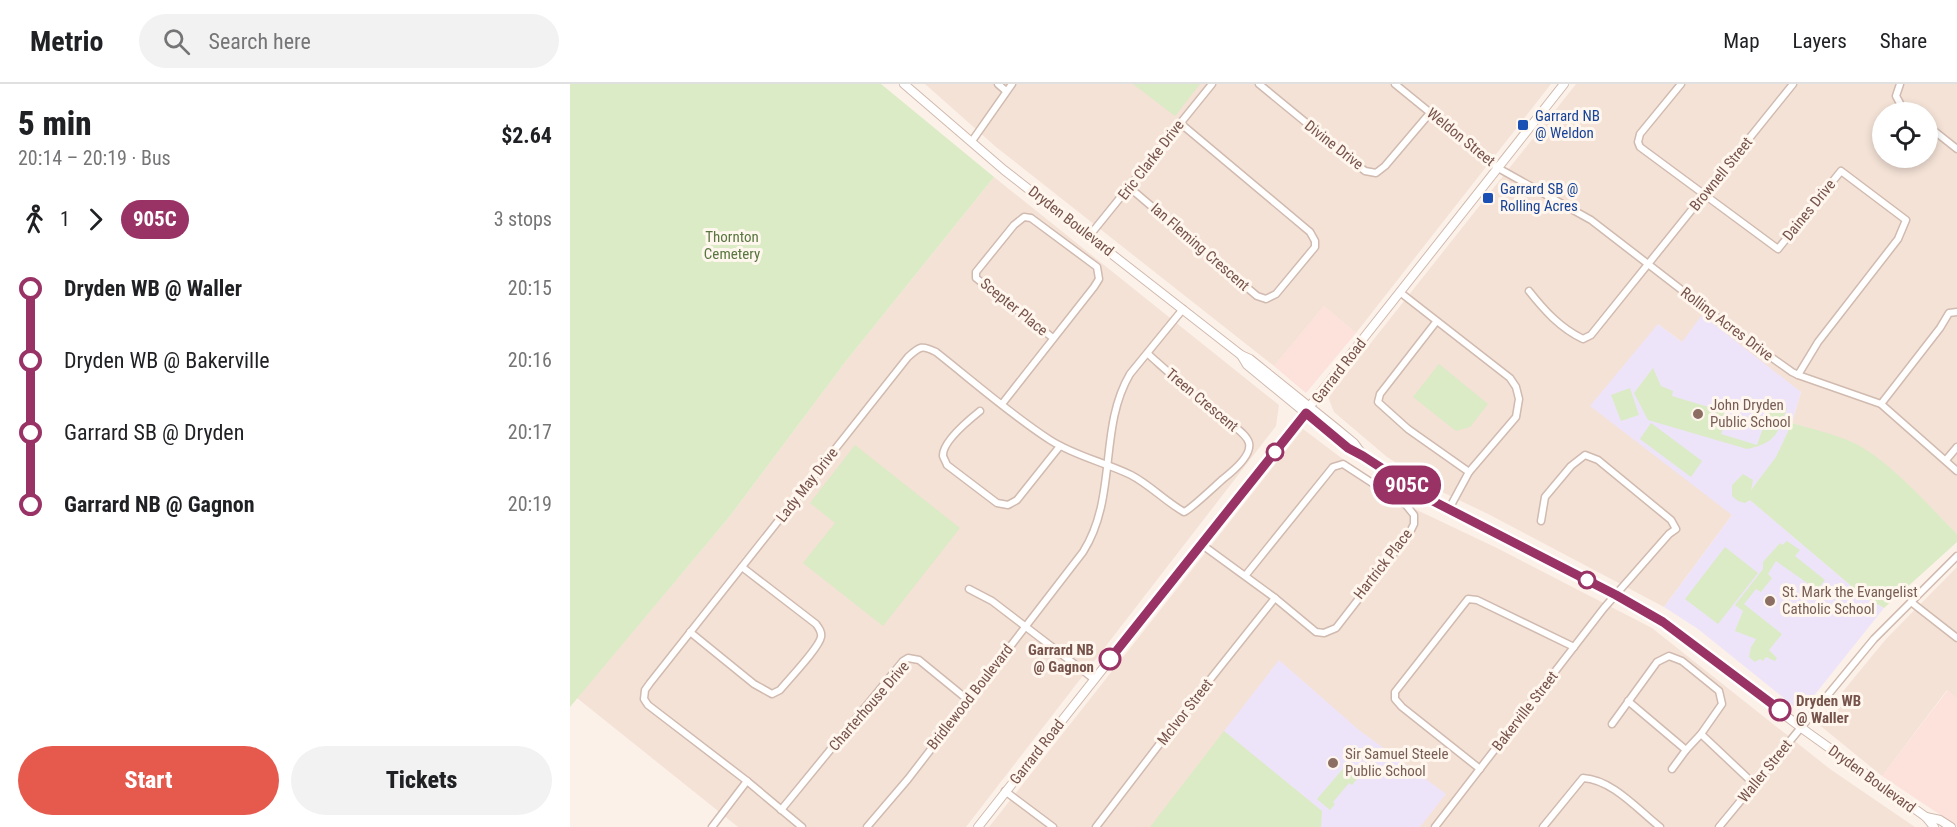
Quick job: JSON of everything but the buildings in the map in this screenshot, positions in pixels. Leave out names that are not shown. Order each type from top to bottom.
[{"type":"street","name":"Dryden Boulevard","points":[[904,84],[1004,170],[1241,355],[1247,365],[1354,443],[1363,456],[1431,500],[1616,595],[1663,622],[1800,727],[1926,817],[1934,827]]},
{"type":"street","points":[[998,84],[1006,91]]},
{"type":"street","points":[[972,141],[1012,84]]},
{"type":"street","name":"Eric Clarke Drive","points":[[1090,236],[1212,84]]},
{"type":"street","name":"Divine Drive","points":[[1259,84],[1365,171],[1376,173],[1385,166],[1430,112]]},
{"type":"street","name":"Weldon Street","points":[[1395,84],[1498,168]]},
{"type":"street","name":"Garrard Road","points":[[978,827],[1564,84]]},
{"type":"street","points":[[1681,84],[1640,134],[1638,142],[1640,147],[1705,193]]},
{"type":"street","name":"Brownell Street","points":[[1529,291],[1543,309],[1569,332],[1583,339],[1591,335],[1793,84]]},
{"type":"street","points":[[1899,102],[1896,96],[1900,84]]},
{"type":"street","name":"Ian Fleming Crescent","points":[[1130,188],[1257,296],[1266,299],[1276,294],[1315,247],[1315,241],[1310,232],[1180,123]]},
{"type":"street","points":[[1938,134],[1957,149]]},
{"type":"street","name":"Rolling Acres Drive","points":[[1498,168],[1591,220],[1740,335],[1798,375],[1881,404],[1957,471]]},
{"type":"street","name":"Daines Drive","points":[[1705,193],[1778,249],[1841,171],[1906,220],[1898,239],[1818,342],[1798,375]]},
{"type":"street","name":"Scepter Place","points":[[1002,404],[1094,287],[1099,274],[1097,267],[1056,235],[1032,218],[1024,218],[1014,225],[976,272],[976,278],[1053,338]]},
{"type":"street","points":[[1401,293],[1510,378],[1516,387],[1519,399],[1516,417],[1469,472],[1449,508]]},
{"type":"street","name":"Bridlewood Boulevard","points":[[867,827],[908,779],[1092,539],[1103,504],[1114,421],[1124,386],[1130,374],[1183,309]]},
{"type":"street","points":[[1881,404],[1949,314],[1957,312]]},
{"type":"street","points":[[1436,322],[1380,394],[1378,402],[1408,429],[1469,472]]},
{"type":"street","name":"Lady May Drive","points":[[747,781],[648,705],[644,699],[645,690],[908,357],[919,348],[926,347],[936,352],[1025,422],[1060,446],[1108,466]]},
{"type":"street","name":"Treen Crescent","points":[[1108,466],[1131,476],[1184,512],[1229,474],[1248,452],[1249,441],[1239,431],[1148,354]]},
{"type":"street","points":[[980,411],[962,426],[945,448],[943,456],[947,465],[997,503],[1008,506],[1017,500],[1060,446]]},
{"type":"street","points":[[1946,460],[1957,447]]},
{"type":"street","name":"Bakerville Street","points":[[1435,827],[1616,595],[1669,534],[1676,529],[1671,520],[1598,460],[1585,455],[1571,466],[1545,497],[1541,521]]},
{"type":"street","name":"Hartrick Place","points":[[1201,544],[1275,598],[1316,632],[1323,633],[1336,627],[1409,534],[1414,524],[1414,515],[1406,505],[1343,464],[1333,467],[1245,576]]},
{"type":"street","name":"Waller Street","points":[[1719,827],[1874,639],[1957,556]]},
{"type":"street","points":[[690,632],[754,684],[772,694],[780,690],[816,646],[821,637],[821,631],[816,624],[742,567]]},
{"type":"street","points":[[969,589],[986,598],[1025,626],[1094,679]]},
{"type":"street","name":"McIvor Street","points":[[1096,827],[1275,598]]},
{"type":"street","points":[[1480,769],[1402,707],[1395,699],[1395,692],[1467,599],[1477,600],[1574,647]]},
{"type":"street","points":[[1911,602],[1957,638]]},
{"type":"street","points":[[1612,724],[1656,662],[1670,657],[1682,661],[1719,691],[1722,704],[1672,769]]},
{"type":"street","name":"Charterhouse Drive","points":[[781,810],[903,661],[908,658],[919,660],[968,700]]},
{"type":"street","points":[[1628,701],[1686,750]]},
{"type":"street","points":[[1701,734],[1754,784]]},
{"type":"street","points":[[1543,827],[1583,778],[1596,779],[1614,790],[1660,827]]},
{"type":"street","points":[[712,827],[747,781],[802,827]]},
{"type":"street","points":[[1005,791],[1053,827]]},
{"type":"street","name":"Dryden Boulevard","points":[[1926,817],[1940,820],[1951,827]]},
{"type":"shaded area","points":[[925,84],[1551,84],[1356,333],[1324,306],[1274,366],[996,147]]},
{"type":"shaded area","points":[[1576,84],[1957,84],[1957,534],[1913,490],[1852,442],[1792,423],[1801,392],[1682,342],[1658,324],[1732,515],[1664,607],[1438,490],[1387,457],[1334,412],[1328,397]]},
{"type":"shaded area","points":[[994,177],[1279,405],[1276,426],[966,827],[738,827],[577,698],[730,516],[846,361]]},
{"type":"shaded area","points":[[1324,306],[1356,333],[1306,393],[1274,366]]},
{"type":"shaded area","points":[[1702,315],[1801,392],[1792,423],[1777,457],[1746,496],[1862,595],[1884,608],[1801,712],[1698,629],[1664,607],[1732,515],[1590,406],[1658,324],[1682,342]]},
{"type":"shaded area","points":[[1303,429],[1400,502],[1497,548],[1652,628],[1830,769],[1915,827],[989,827]]},
{"type":"shaded area","points":[[1957,567],[1957,698],[1947,690],[1882,776],[1817,723],[1886,639]]},
{"type":"shaded area","name":"Sir Samuel Steele Public School","points":[[1279,660],[1359,730],[1446,794],[1420,827],[1321,827],[1321,811],[1224,731]]},
{"type":"shaded area","points":[[1948,690],[1957,698],[1957,826],[1882,776]]},
{"type":"green space","name":"Thornton Cemetery","points":[[570,84],[881,84],[994,177],[846,361],[730,516],[570,707]]},
{"type":"green space","points":[[1133,84],[1200,84],[1175,116]]},
{"type":"green space","points":[[1439,364],[1488,404],[1470,427],[1456,431],[1413,397]]},
{"type":"green space","points":[[1653,368],[1661,386],[1673,391],[1672,396],[1725,412],[1721,420],[1726,422],[1721,434],[1757,445],[1772,403],[1787,408],[1775,436],[1764,444],[1747,449],[1648,420],[1634,393]]},
{"type":"green space","points":[[1630,388],[1639,415],[1621,421],[1611,395]]},
{"type":"green space","points":[[1651,423],[1702,461],[1691,477],[1640,439]]},
{"type":"green space","points":[[1792,423],[1854,443],[1881,460],[1957,534],[1957,542],[1884,608],[1862,595],[1750,500],[1745,503],[1732,496],[1732,485],[1743,474],[1753,480],[1751,490],[1776,457]]},
{"type":"green space","points":[[855,445],[960,528],[883,626],[803,563],[835,523],[810,503]]},
{"type":"green space","points":[[1787,541],[1800,550],[1795,556],[1825,580],[1817,590],[1776,561],[1768,574],[1772,578],[1761,592],[1756,589],[1744,604],[1782,634],[1769,650],[1777,658],[1775,661],[1766,657],[1763,661],[1760,659],[1755,662],[1749,657],[1756,639],[1735,631],[1743,611],[1735,605],[1763,569],[1763,562],[1780,543],[1782,545]]},
{"type":"green space","points":[[1725,547],[1758,573],[1718,624],[1685,599]]},
{"type":"green space","points":[[1224,731],[1322,811],[1321,827],[1150,827]]},
{"type":"green space","points":[[1348,763],[1361,774],[1352,785],[1349,783],[1333,802],[1335,804],[1330,810],[1317,799]]},
{"type":"bus line","name":"905C","points":[[1110,659],[1306,413],[1348,448],[1431,500],[1616,595],[1663,622],[1780,710]]},
{"type":"place","name":"Garrard NB @ Weldon","points":[[1523,125]]},
{"type":"place","name":"Garrard SB @ Rolling Acres","points":[[1488,198]]},
{"type":"place","name":"John Dryden Public School","points":[[1698,414]]},
{"type":"place","name":"St. Mark the Evangelist Catholic School","points":[[1770,601]]},
{"type":"place","name":"Garrard NB @ Gagnon","points":[[1110,659]]},
{"type":"place","name":"Dryden WB @ Waller","points":[[1780,710]]},
{"type":"place","name":"Sir Samuel Steele Public School","points":[[1333,763]]}]
